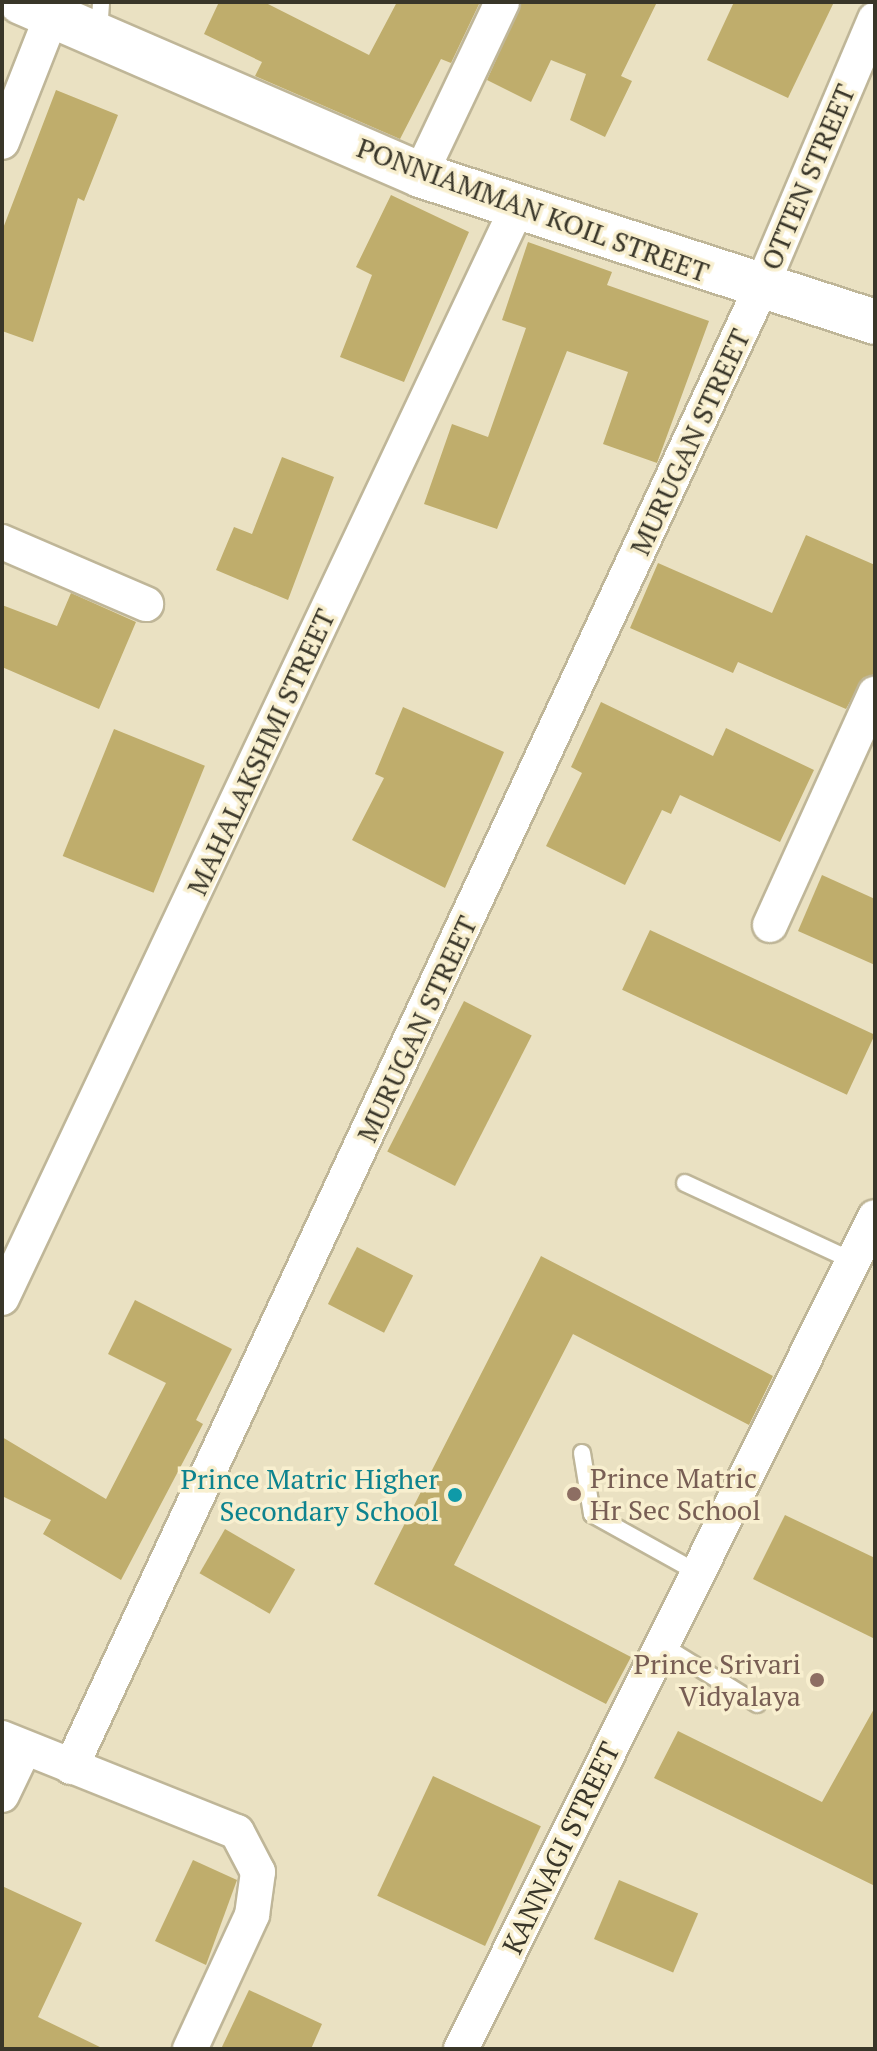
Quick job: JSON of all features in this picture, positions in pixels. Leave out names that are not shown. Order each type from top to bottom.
[{"type":"street","points":[[420,175],[502,2]]},
{"type":"street","points":[[2,142],[37,8]]},
{"type":"street","name":"PONNIAMMAN KOIL STREET","points":[[37,8],[100,18],[420,175],[760,290],[875,322]]},
{"type":"street","name":"OTTEN STREET","points":[[760,290],[875,19]]},
{"type":"street","name":"MAHALAKSHMI STREET","points":[[2,1298],[518,206]]},
{"type":"street","name":"MURUGAN STREET","points":[[71,1767],[760,290]]},
{"type":"street","points":[[2,542],[146,604]]},
{"type":"street","points":[[770,925],[875,694]]},
{"type":"street","name":"KANNAGI STREET","points":[[461,2049],[698,1573],[864,1266],[875,1217]]},
{"type":"street","points":[[2,1795],[13,1743],[237,1832],[258,1872],[252,1915],[190,2049]]},
{"type":"lane","points":[[685,1183],[864,1266]]},
{"type":"lane","points":[[582,1453],[592,1514],[698,1573]]},
{"type":"lane","points":[[662,1645],[757,1704]]},
{"type":"building","points":[[219,2],[264,2],[369,55],[397,2],[480,2],[451,63],[441,59],[400,139],[255,76],[262,62],[204,34]]},
{"type":"building","points":[[522,2],[657,2],[621,76],[632,81],[605,137],[570,120],[586,74],[551,60],[531,102],[487,80]]},
{"type":"building","points":[[734,2],[834,2],[788,98],[707,60]]},
{"type":"building","points":[[56,90],[118,115],[84,201],[78,198],[33,342],[2,331],[2,231]]},
{"type":"building","points":[[391,195],[469,232],[404,382],[340,357],[372,275],[356,267]]},
{"type":"building","points":[[528,242],[612,272],[607,285],[709,321],[657,463],[603,444],[628,372],[567,351],[497,529],[424,504],[452,424],[488,437],[526,328],[502,320]]},
{"type":"building","points":[[282,457],[334,477],[288,600],[216,570],[234,527],[252,534]]},
{"type":"building","points":[[806,535],[875,565],[875,674],[863,678],[846,709],[738,662],[733,673],[630,628],[658,563],[772,613]]},
{"type":"building","points":[[71,593],[136,622],[99,709],[2,667],[2,605],[57,626]]},
{"type":"building","points":[[601,702],[713,756],[726,728],[814,770],[780,842],[680,795],[671,814],[662,810],[625,885],[546,846],[582,773],[571,767]]},
{"type":"building","points":[[403,707],[504,752],[445,888],[352,840],[384,778],[375,774]]},
{"type":"building","points":[[114,729],[205,766],[154,893],[63,856]]},
{"type":"building","points":[[822,875],[875,899],[875,965],[798,931]]},
{"type":"building","points":[[650,930],[875,1035],[847,1095],[622,990]]},
{"type":"building","points":[[464,1001],[532,1036],[455,1186],[387,1152]]},
{"type":"building","points":[[357,1247],[413,1276],[384,1333],[328,1304]]},
{"type":"building","name":"Prince Matric Higher Secondary School","points":[[541,1256],[773,1376],[749,1425],[573,1334],[454,1565],[631,1657],[606,1704],[374,1584]]},
{"type":"building","points":[[135,1300],[232,1349],[196,1420],[203,1424],[121,1580],[43,1534],[51,1520],[2,1496],[2,1437],[106,1499],[166,1383],[108,1354]]},
{"type":"building","name":"Prince Srivari Vidyalaya","points":[[785,1515],[875,1558],[875,1639],[753,1579]]},
{"type":"building","points":[[225,1529],[295,1570],[270,1614],[200,1573]]},
{"type":"building","name":"Prince Srivari Vidyalaya","points":[[875,1707],[875,1886],[654,1778],[678,1731],[822,1802]]},
{"type":"building","points":[[433,1776],[541,1826],[485,1946],[377,1896]]},
{"type":"building","points":[[193,1860],[237,1880],[206,1965],[155,1941]]},
{"type":"building","points":[[619,1880],[698,1914],[673,1973],[594,1939]]},
{"type":"building","points":[[2,1886],[82,1923],[38,2017],[104,2049],[2,2049]]},
{"type":"building","points":[[249,1990],[322,2024],[311,2049],[221,2049]]},
{"type":"place","name":"Prince Matric Hr Sec School","points":[[574,1494]]},
{"type":"place","name":"Prince Matric Higher Secondary School","points":[[455,1495]]},
{"type":"place","name":"Prince Srivari Vidyalaya","points":[[817,1680]]}]
